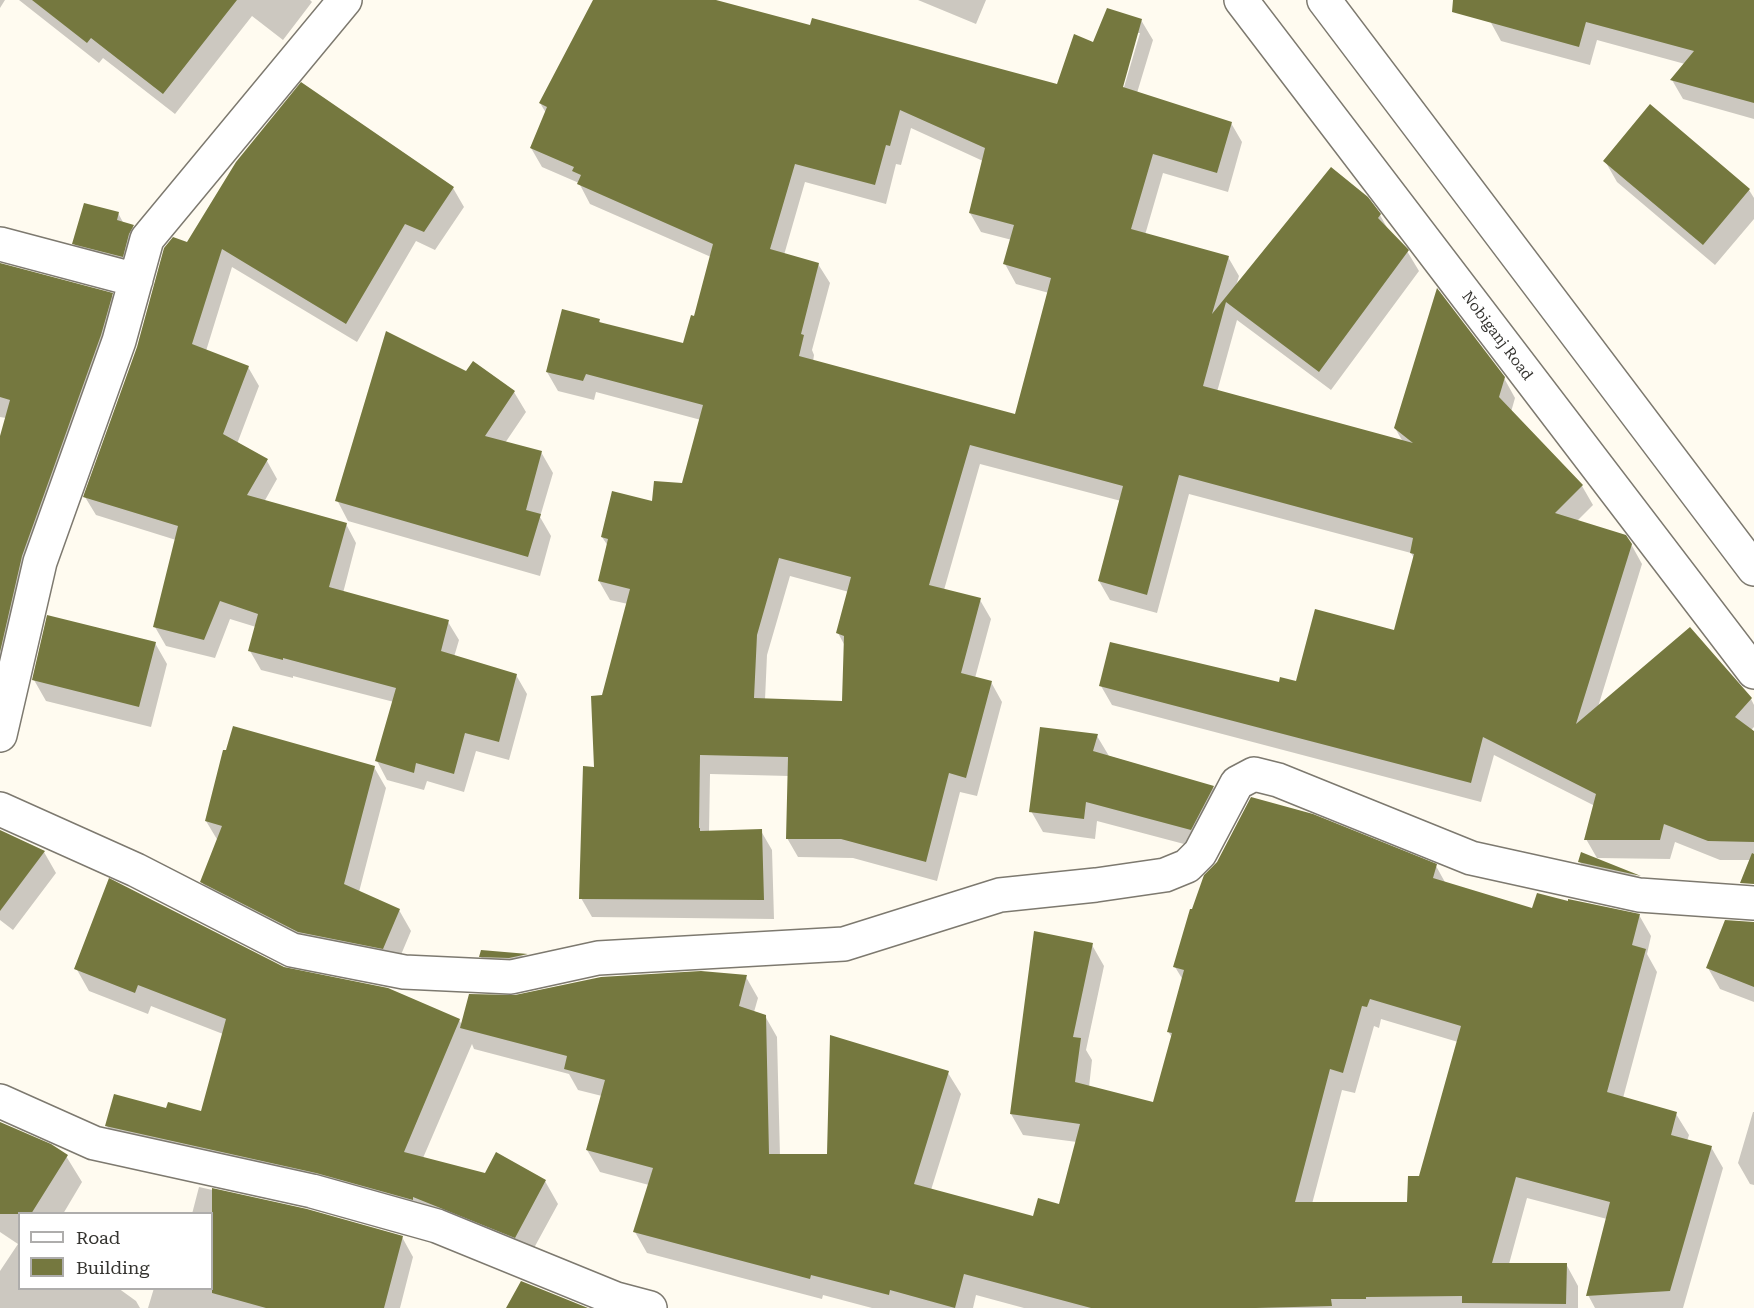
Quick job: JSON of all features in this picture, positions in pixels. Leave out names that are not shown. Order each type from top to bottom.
[{"type":"street","points":[[0,735],[40,562],[119,341],[147,239],[345,0]]},
{"type":"street","name":"Nobiganj Road","points":[[1241,0],[1754,672]]},
{"type":"street","points":[[1324,0],[1754,569]]},
{"type":"street","points":[[0,244],[136,280]]},
{"type":"street","points":[[0,809],[136,870],[292,950],[404,972],[511,977],[598,958],[844,944],[1000,895],[1165,875],[1187,866],[1200,853],[1236,783],[1254,774],[1278,780],[1471,858],[1640,895],[1754,903]]},
{"type":"street","points":[[0,1101],[93,1143],[312,1191],[437,1226],[614,1304],[650,1308]]},
{"type":"building","points":[[32,0],[237,0],[163,94],[91,38],[87,43]]},
{"type":"building","points":[[593,0],[716,0],[810,25],[812,18],[1057,84],[1074,34],[1093,42],[1107,8],[1142,19],[1123,87],[1232,122],[1217,173],[1153,154],[1131,229],[1229,256],[1212,314],[1331,167],[1368,197],[1381,214],[1378,218],[1409,250],[1319,372],[1226,302],[1203,386],[1413,443],[1394,428],[1437,288],[1505,377],[1499,397],[1583,485],[1555,513],[1626,535],[1632,544],[1576,724],[1690,627],[1752,698],[1735,717],[1754,731],[1754,842],[1708,841],[1664,824],[1660,840],[1584,840],[1596,794],[1483,737],[1471,783],[1099,686],[1110,642],[1279,682],[1280,677],[1296,681],[1315,609],[1394,630],[1414,554],[1410,553],[1413,538],[1179,475],[1147,595],[1098,581],[1123,486],[970,445],[929,585],[981,598],[961,673],[992,681],[966,778],[949,773],[926,862],[841,839],[786,839],[788,757],[700,755],[700,831],[762,829],[764,900],[579,899],[583,766],[594,767],[591,696],[602,695],[630,589],[598,581],[608,539],[601,537],[612,491],[652,501],[654,481],[682,483],[703,405],[586,374],[583,381],[546,372],[562,309],[600,319],[599,322],[683,343],[691,315],[694,316],[713,244],[577,184],[581,175],[572,171],[574,167],[530,148],[547,107],[539,103]],"holes":[[[900,110],[985,148],[969,213],[1014,225],[1003,264],[1051,278],[1015,414],[799,356],[804,335],[801,334],[819,263],[770,249],[795,164],[875,185],[886,145],[890,146]],[[779,558],[851,577],[836,633],[844,636],[842,701],[754,698],[757,635]]]},
{"type":"building","points":[[1453,0],[1754,0],[1754,103],[1670,80],[1694,51],[1586,22],[1579,47],[1452,12]]},
{"type":"building","points":[[301,82],[454,187],[424,232],[405,224],[346,324],[222,249],[192,344],[249,366],[223,434],[268,459],[247,495],[347,523],[329,587],[449,620],[441,651],[517,674],[499,742],[465,733],[454,774],[416,763],[414,773],[375,761],[396,688],[248,651],[258,614],[220,601],[204,640],[153,627],[178,526],[83,497],[137,347],[164,248],[173,237],[187,242],[236,162]]},
{"type":"building","points":[[1650,104],[1750,189],[1703,245],[1603,161]]},
{"type":"building","points":[[84,203],[119,212],[117,220],[134,225],[129,234],[123,257],[72,244]]},
{"type":"building","points":[[0,263],[113,293],[101,335],[22,556],[0,652],[0,436],[10,400],[0,397]]},
{"type":"building","points":[[386,331],[466,371],[473,361],[515,391],[485,436],[542,451],[526,510],[541,514],[528,557],[335,501]]},
{"type":"building","points":[[47,615],[156,642],[139,707],[32,680]]},
{"type":"building","points":[[233,726],[375,766],[344,884],[400,909],[383,949],[298,932],[200,882],[222,826],[205,821],[223,750],[226,750]]},
{"type":"building","points":[[1040,727],[1098,734],[1093,751],[1214,786],[1191,830],[1086,802],[1084,819],[1029,812]]},
{"type":"building","points":[[1251,797],[1313,814],[1437,864],[1433,878],[1532,908],[1537,893],[1640,914],[1632,945],[1646,949],[1607,1092],[1677,1112],[1671,1135],[1712,1146],[1670,1291],[1586,1296],[1610,1202],[1516,1177],[1492,1263],[1567,1263],[1566,1304],[1462,1303],[1462,1296],[1331,1299],[1332,1306],[1091,1308],[964,1274],[955,1308],[890,1290],[889,1295],[811,1275],[810,1279],[633,1232],[653,1168],[586,1150],[605,1080],[564,1069],[567,1056],[460,1028],[469,994],[515,995],[601,977],[701,971],[747,975],[739,1006],[766,1015],[769,1154],[827,1154],[830,1035],[949,1071],[914,1184],[1033,1216],[1038,1198],[1059,1204],[1080,1124],[1010,1114],[1034,931],[1093,943],[1073,1037],[1081,1038],[1075,1082],[1153,1102],[1172,1033],[1167,1032],[1184,970],[1173,967],[1190,909],[1192,909],[1204,875],[1217,862]],"holes":[[[1370,999],[1461,1026],[1419,1176],[1408,1176],[1407,1202],[1295,1202],[1330,1069],[1343,1073],[1362,1006],[1367,1007]]]},
{"type":"building","points":[[0,830],[45,851],[0,911]]},
{"type":"building","points":[[1581,852],[1641,876],[1578,862]]},
{"type":"building","points":[[1752,853],[1754,854],[1754,884],[1740,883]]},
{"type":"building","points":[[109,878],[284,967],[388,988],[460,1019],[404,1152],[485,1173],[496,1152],[546,1180],[515,1238],[413,1197],[413,1200],[316,1173],[105,1126],[114,1094],[166,1108],[168,1102],[201,1111],[226,1019],[138,985],[135,993],[74,969]]},
{"type":"building","points":[[1725,920],[1754,922],[1754,987],[1706,968]]},
{"type":"building","points":[[481,950],[528,954],[509,958],[479,957]]},
{"type":"building","points":[[0,1122],[51,1144],[68,1155],[32,1212],[0,1214]]},
{"type":"building","points":[[212,1188],[307,1209],[403,1236],[384,1308],[266,1308],[212,1293]]},
{"type":"building","points":[[521,1281],[588,1308],[506,1308]]}]
